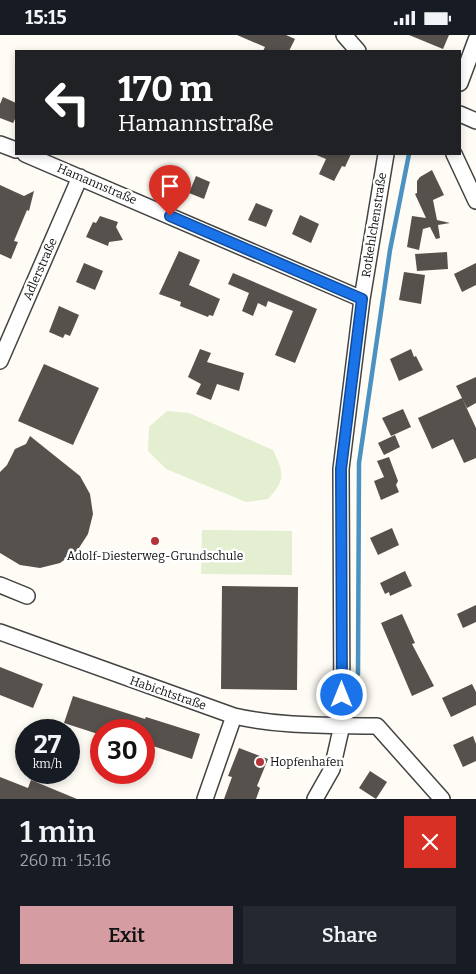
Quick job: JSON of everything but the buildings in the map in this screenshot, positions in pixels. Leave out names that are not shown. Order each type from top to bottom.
[{"type":"street","points":[[344,35],[357,50]]},
{"type":"street","points":[[461,80],[476,41]]},
{"type":"street","points":[[461,114],[476,121]]},
{"type":"street","points":[[0,144],[15,150]]},
{"type":"street","name":"Hamannstraße","points":[[27,155],[362,299]]},
{"type":"street","name":"Rotkehlchenstraße","points":[[315,799],[332,769],[342,725],[341,469],[362,299],[386,155]]},
{"type":"street","points":[[454,155],[476,201]]},
{"type":"street","name":"Adlerstraße","points":[[0,361],[80,177]]},
{"type":"street","points":[[0,585],[27,596]]},
{"type":"street","name":"Habichtstraße","points":[[0,632],[234,716],[260,722],[299,726],[377,726],[442,799]]},
{"type":"street","points":[[205,799],[234,716]]},
{"type":"green space","points":[[167,411],[189,413],[273,450],[281,471],[280,481],[274,492],[268,499],[246,502],[166,469],[148,451],[149,427]]},
{"type":"green space","points":[[202,530],[292,531],[292,575],[201,574]]},
{"type":"waterway","points":[[358,674],[359,463],[390,250],[409,155]]},
{"type":"place","name":"Adolf-Diesterweg-Grundschule","points":[[155,541]]},
{"type":"place","name":"Hopfenhafen","points":[[260,762]]},
{"type":"route","points":[[170,216],[362,299],[341,469],[342,695]]}]
